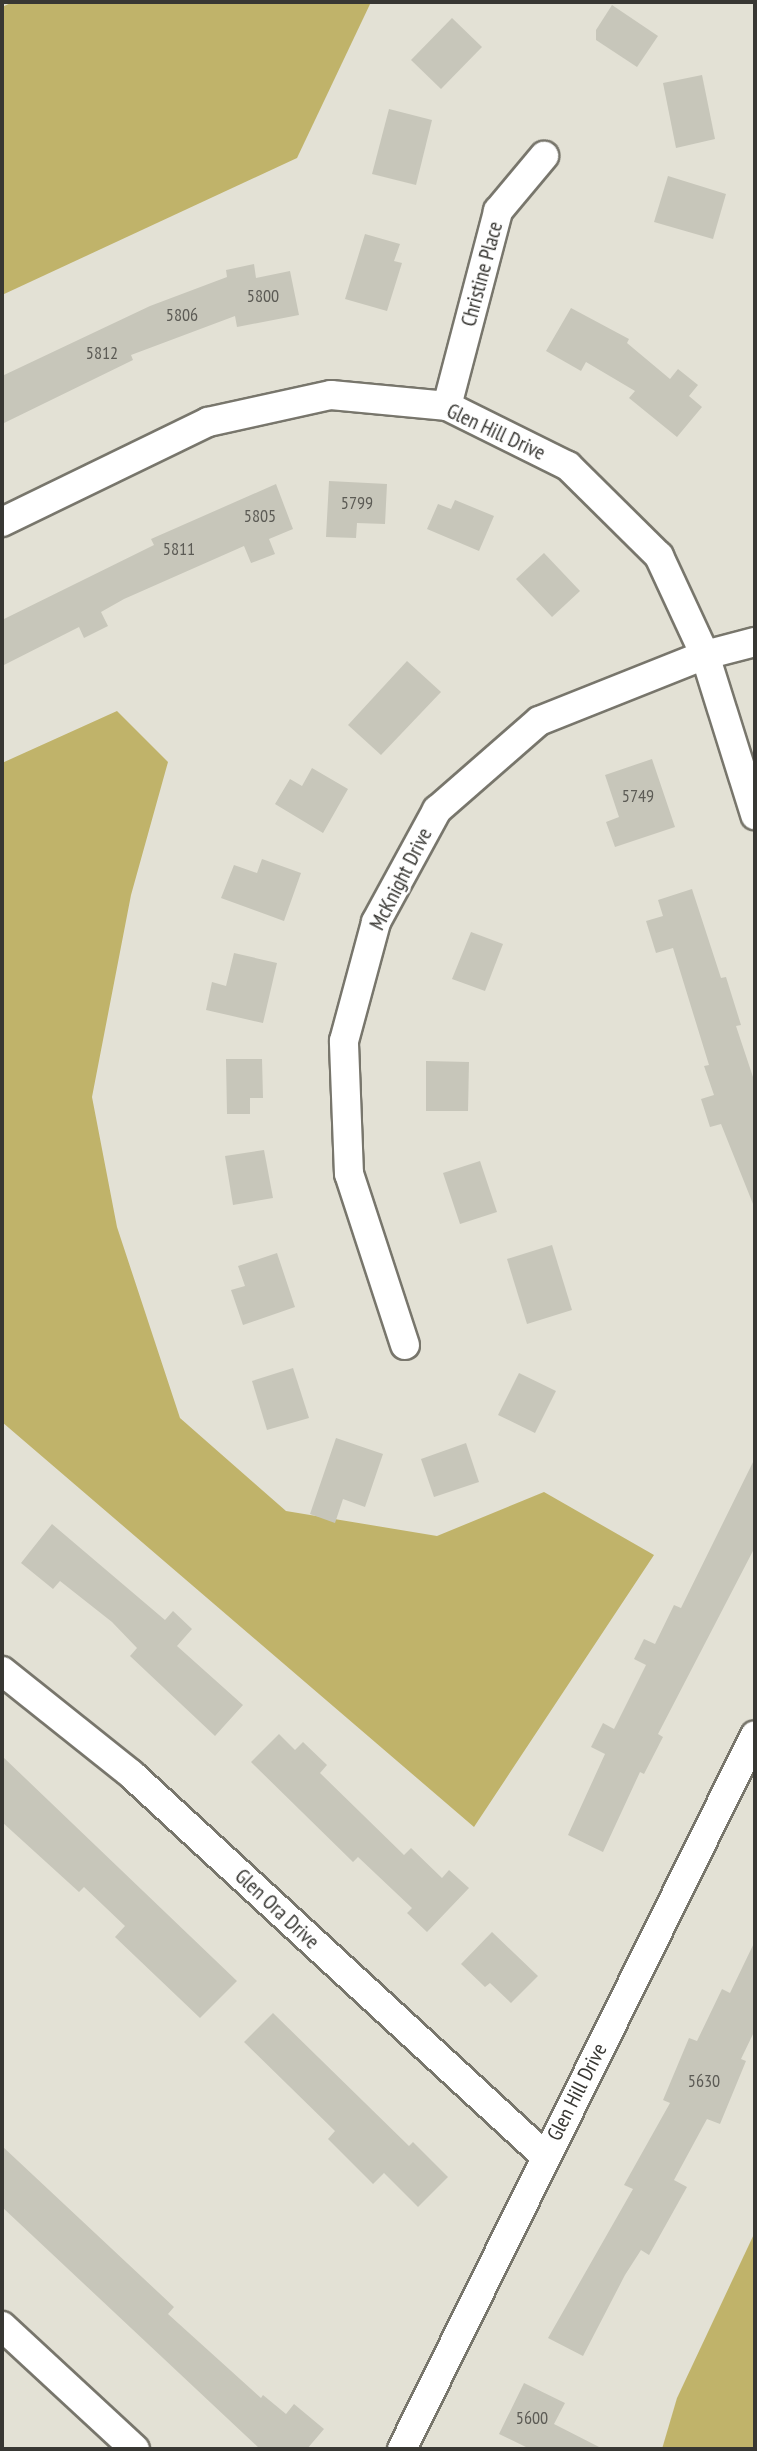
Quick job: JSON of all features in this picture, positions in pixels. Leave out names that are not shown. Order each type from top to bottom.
[{"type":"street","name":"Christine Place","points":[[447,406],[498,211],[544,156]]},
{"type":"street","name":"Glen Hill Drive","points":[[2,522],[208,422],[331,395],[447,406],[568,466],[660,556],[705,656],[755,816]]},
{"type":"street","name":"McKnight Drive","points":[[405,1345],[349,1174],[344,1041],[376,922],[437,810],[540,721],[705,656],[755,642]]},
{"type":"street","name":"Glen Ora Drive","points":[[2,1671],[131,1774],[545,2157]]},
{"type":"street","name":"Glen Hill Drive","points":[[402,2449],[755,1735]]},
{"type":"street","points":[[2,2326],[135,2449]]},
{"type":"shaded area","points":[[13,2],[371,2],[297,158],[2,295],[2,7]]},
{"type":"shaded area","points":[[117,711],[168,762],[131,895],[92,1097],[117,1227],[180,1418],[286,1511],[437,1536],[544,1492],[654,1555],[474,1827],[2,1422],[2,763]]},
{"type":"shaded area","points":[[755,2232],[755,2449],[662,2449],[677,2398]]},
{"type":"building","points":[[612,5],[658,36],[637,67],[596,40],[596,30]]},
{"type":"building","points":[[452,18],[482,47],[441,89],[411,60]]},
{"type":"building","points":[[702,75],[715,139],[676,148],[663,83]]},
{"type":"building","points":[[389,109],[432,120],[416,185],[372,174]]},
{"type":"building","points":[[668,176],[726,194],[713,239],[654,222]]},
{"type":"building","points":[[365,234],[400,244],[394,261],[402,263],[387,311],[345,299]]},
{"type":"building","points":[[254,264],[256,278],[290,271],[299,315],[237,327],[235,316],[131,355],[133,360],[2,424],[2,376],[150,306],[227,277],[226,270]]},
{"type":"building","points":[[571,308],[629,339],[627,343],[670,379],[678,369],[698,385],[689,396],[702,407],[677,437],[629,398],[635,391],[586,362],[581,371],[546,351]]},
{"type":"building","points":[[329,481],[387,484],[385,524],[357,523],[356,538],[326,537]]},
{"type":"building","points":[[276,484],[293,529],[269,539],[275,554],[251,563],[244,546],[124,599],[101,612],[108,626],[84,638],[79,627],[2,666],[2,620],[154,545],[151,539]]},
{"type":"building","points":[[455,500],[494,516],[479,551],[427,529],[438,504],[451,509]]},
{"type":"building","points":[[544,553],[580,591],[552,617],[516,579]]},
{"type":"building","points":[[407,661],[441,692],[381,755],[348,725]]},
{"type":"building","points":[[652,759],[675,827],[615,847],[606,822],[619,817],[605,775]]},
{"type":"building","points":[[312,768],[348,789],[323,833],[275,804],[290,779],[302,786]]},
{"type":"building","points":[[262,859],[301,873],[284,921],[221,898],[234,865],[257,873]]},
{"type":"building","points":[[692,889],[721,978],[726,977],[741,1025],[736,1026],[755,1083],[755,1209],[721,1124],[710,1127],[701,1099],[714,1095],[704,1066],[709,1065],[673,948],[656,953],[646,921],[663,916],[658,900]]},
{"type":"building","points":[[471,932],[503,944],[485,991],[452,979]]},
{"type":"building","points":[[234,953],[277,963],[263,1023],[206,1010],[212,982],[226,986]]},
{"type":"building","points":[[226,1059],[262,1059],[263,1098],[250,1098],[250,1114],[227,1114]]},
{"type":"building","points":[[426,1061],[469,1062],[468,1111],[426,1111]]},
{"type":"building","points":[[264,1150],[273,1198],[233,1205],[225,1156]]},
{"type":"building","points":[[480,1161],[497,1212],[460,1224],[443,1173]]},
{"type":"building","points":[[552,1245],[572,1310],[527,1324],[507,1259]]},
{"type":"building","points":[[277,1253],[295,1307],[243,1325],[231,1290],[245,1286],[238,1266]]},
{"type":"building","points":[[293,1368],[309,1418],[267,1430],[252,1381]]},
{"type":"building","points":[[519,1373],[556,1391],[535,1433],[498,1415]]},
{"type":"building","points":[[336,1438],[383,1454],[365,1507],[343,1499],[335,1523],[310,1514]]},
{"type":"building","points":[[466,1443],[479,1482],[434,1497],[421,1459]]},
{"type":"building","points":[[755,1458],[755,1547],[658,1734],[663,1737],[644,1774],[640,1772],[603,1852],[568,1835],[605,1754],[591,1747],[603,1723],[614,1729],[646,1665],[634,1659],[644,1639],[655,1644],[674,1605],[681,1608]]},
{"type":"building","points":[[52,1524],[165,1620],[173,1611],[192,1629],[177,1646],[243,1705],[215,1736],[130,1656],[137,1648],[112,1622],[60,1581],[53,1589],[21,1563]]},
{"type":"building","points":[[279,1734],[295,1750],[303,1742],[327,1765],[320,1773],[404,1855],[411,1848],[442,1878],[449,1870],[469,1888],[427,1932],[407,1913],[412,1908],[358,1857],[353,1862],[251,1762]]},
{"type":"building","points":[[2,1756],[237,1981],[200,2018],[115,1937],[125,1926],[84,1887],[79,1892],[2,1822]]},
{"type":"building","points":[[492,1932],[538,1976],[511,2003],[490,1983],[485,1987],[461,1964]]},
{"type":"building","points":[[755,1941],[755,2030],[741,2059],[746,2061],[720,2124],[707,2119],[674,2180],[687,2187],[649,2255],[641,2250],[625,2275],[583,2356],[548,2338],[633,2189],[624,2185],[670,2103],[663,2100],[689,2038],[697,2041],[722,1989],[730,1993]]},
{"type":"building","points":[[273,2013],[409,2146],[413,2142],[448,2177],[418,2207],[384,2173],[373,2184],[328,2139],[335,2131],[244,2042]]},
{"type":"building","points":[[2,2146],[174,2307],[168,2314],[261,2398],[263,2395],[286,2414],[294,2404],[324,2429],[307,2449],[260,2449],[2,2207]]},
{"type":"building","points":[[524,2383],[565,2403],[554,2424],[603,2449],[530,2449],[499,2434]]}]
